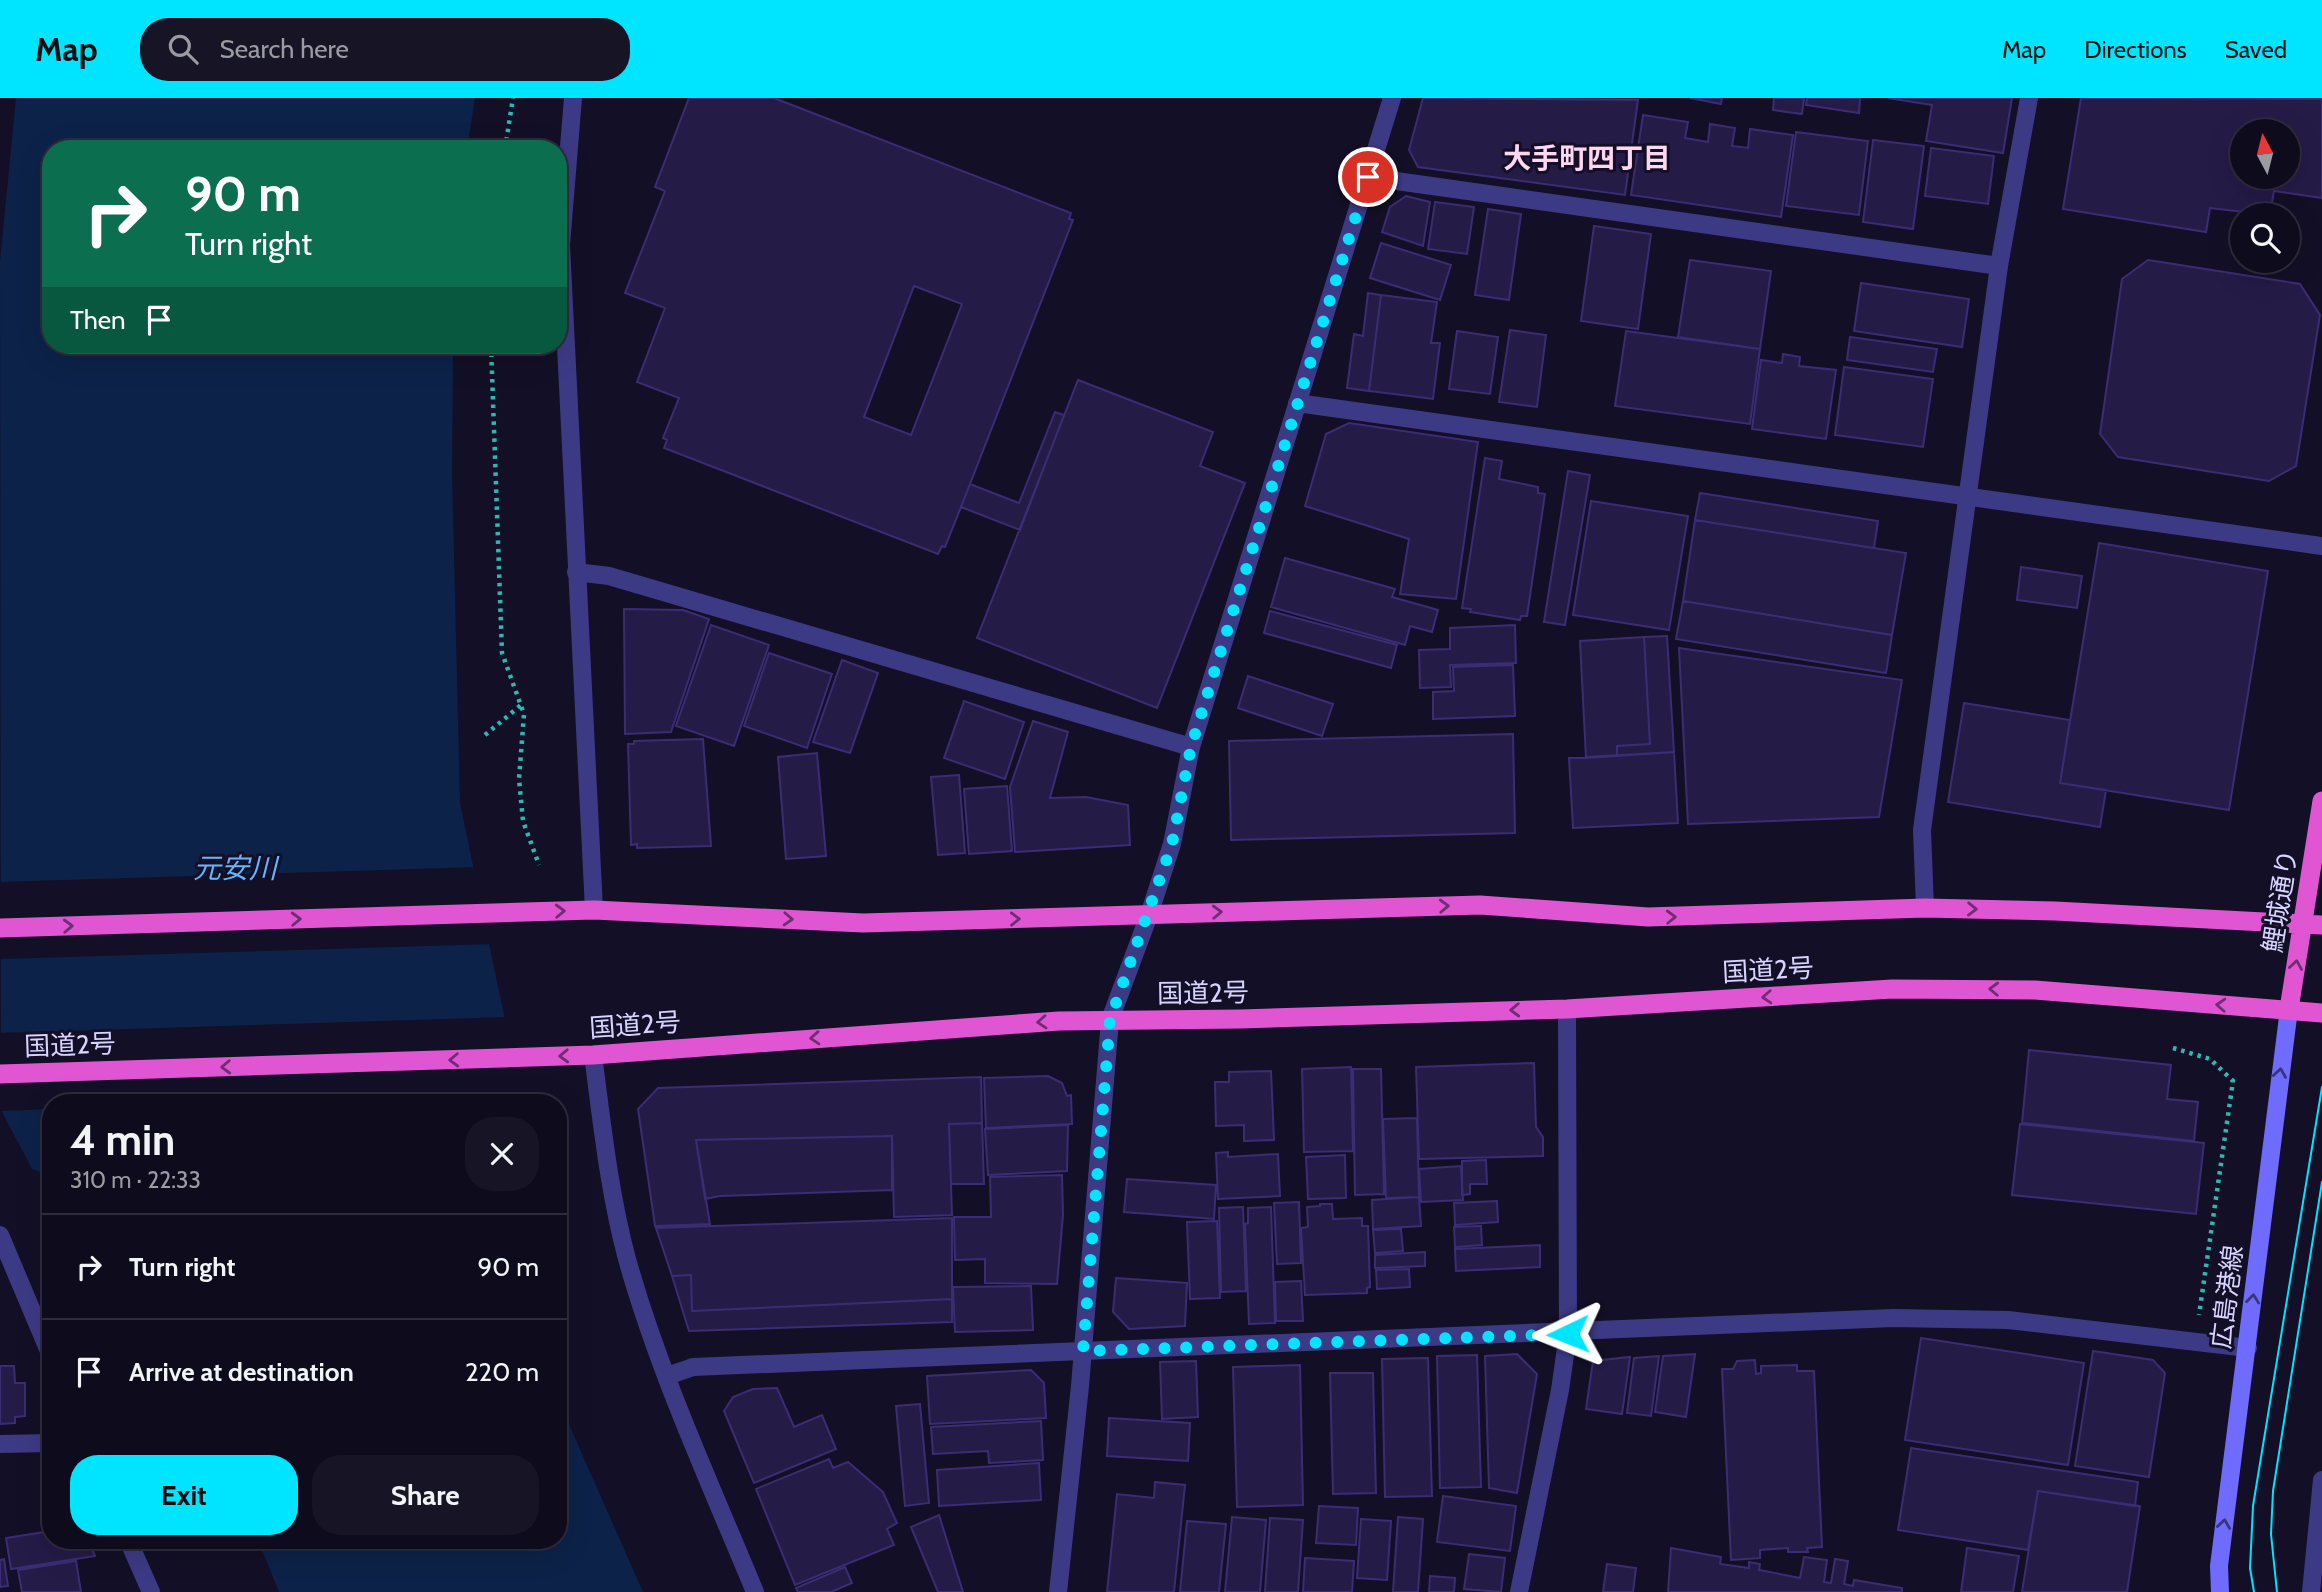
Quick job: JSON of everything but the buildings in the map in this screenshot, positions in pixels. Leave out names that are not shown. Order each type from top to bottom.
[{"type":"highway","name":"鯉城通り","points":[[2289,1009],[2313,923],[2322,801]]},
{"type":"highway","points":[[0,928],[594,909],[863,923],[1480,905],[1648,918],[1925,908],[2313,923]]},
{"type":"highway","name":"国道2号","points":[[0,1074],[593,1055],[1059,1021],[1566,1009],[1892,989],[1962,988],[2095,994],[2322,1013]]},
{"type":"main road","name":"広島港線","points":[[2220,1592],[2219,1566],[2289,1009]]},
{"type":"street","points":[[567,172],[573,98]]},
{"type":"street","points":[[1058,1592],[1083,1351],[1110,1020],[1172,844],[1191,747],[1391,98]]},
{"type":"street","points":[[1925,908],[1922,830],[1999,266],[2029,98]]},
{"type":"street","points":[[1368,177],[1999,266]]},
{"type":"street","points":[[566,354],[594,909]]},
{"type":"street","points":[[1297,402],[1968,498],[2322,545]]},
{"type":"street","points":[[576,572],[608,576],[1191,747]]},
{"type":"street","points":[[1519,1592],[1560,1390],[1568,1334],[1566,1009]]},
{"type":"street","points":[[593,1055],[618,1219],[627,1259],[667,1376],[755,1592]]},
{"type":"street","points":[[0,1235],[42,1335]]},
{"type":"street","points":[[667,1376],[693,1367],[1568,1334],[1893,1318],[2008,1320],[2248,1348]]},
{"type":"street","points":[[0,1444],[42,1443]]},
{"type":"street","points":[[2311,1592],[2322,1479]]},
{"type":"street","points":[[132,1549],[150,1592]]},
{"type":"path","points":[[506,140],[513,98]]},
{"type":"path","points":[[491,354],[502,653],[524,714],[519,779],[523,821],[539,865]]},
{"type":"path","points":[[485,735],[520,705]]},
{"type":"path","points":[[2173,1048],[2210,1059],[2233,1080],[2199,1315]]},
{"type":"water","name":"元安川","points":[[16,98],[475,98],[468,140],[42,140],[42,354],[453,354],[452,473],[460,803],[520,1094],[42,1094],[42,1173],[32,1169],[1,1110],[0,261]]},
{"type":"water","points":[[567,1415],[643,1592],[279,1592],[262,1549],[567,1549]]},
{"type":"pier","points":[[478,867],[494,944],[0,959],[0,882]]},
{"type":"pier","points":[[508,1017],[524,1094],[42,1094],[42,1109],[0,1111],[0,1033]]},
{"type":"tram line","points":[[2254,1592],[2250,1568],[2253,1506],[2322,1087]]},
{"type":"tram line","points":[[2277,1592],[2271,1534],[2273,1491],[2322,1182]]},
{"type":"district","name":"大手町四丁目","points":[[1587,158]]},
{"type":"route","points":[[1368,177],[1191,747],[1172,844],[1110,1020],[1083,1351],[1568,1334]]}]
